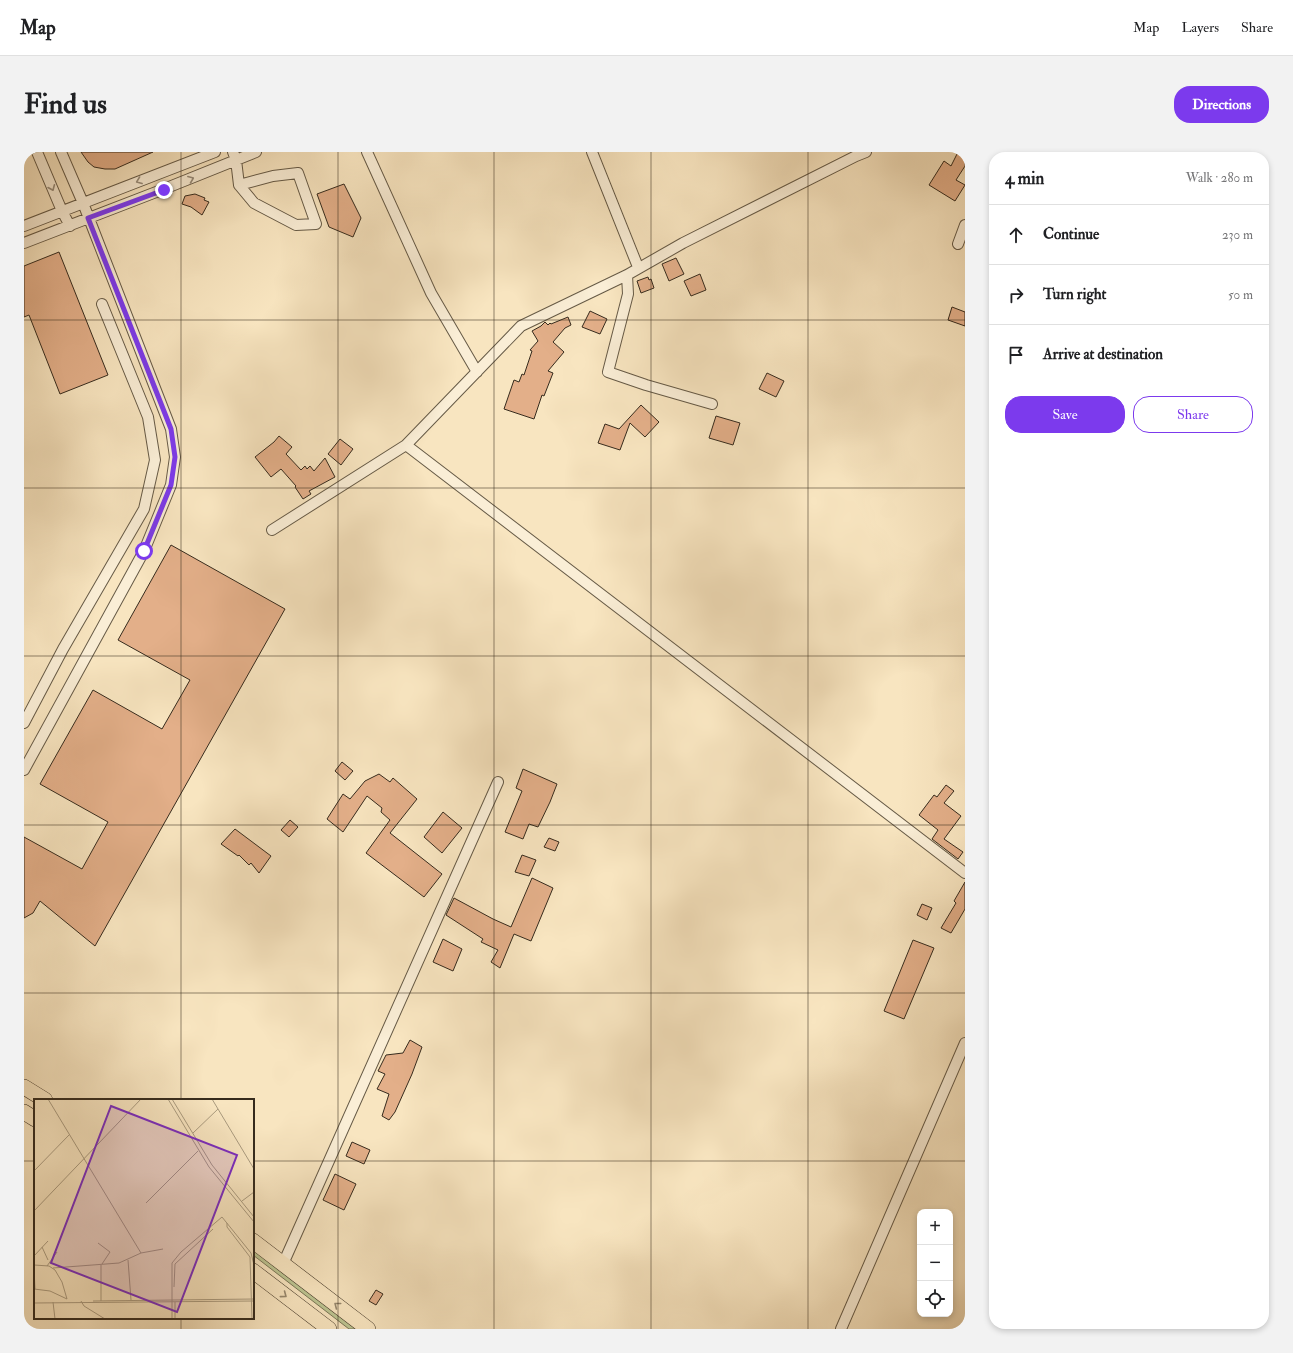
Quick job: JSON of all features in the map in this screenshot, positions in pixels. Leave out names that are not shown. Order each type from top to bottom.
[{"type":"highway","points":[[24,1086],[44,1099]]},
{"type":"highway","points":[[24,1112],[34,1118]]},
{"type":"highway","points":[[254,1242],[368,1329]]},
{"type":"highway","points":[[254,1272],[329,1329]]},
{"type":"street","points":[[37,152],[70,226]]},
{"type":"street","points":[[24,770],[144,551],[171,485],[175,457],[171,429],[83,203],[61,152]]},
{"type":"street","points":[[24,226],[215,152]]},
{"type":"street","points":[[24,243],[70,226],[234,156],[256,152]]},
{"type":"street","points":[[367,152],[431,293],[477,372]]},
{"type":"street","points":[[592,152],[638,267]]},
{"type":"street","points":[[272,530],[406,445],[521,326],[627,274],[697,236],[866,152]]},
{"type":"street","points":[[234,156],[239,184],[254,203],[296,225],[316,224],[298,173],[272,176],[239,184]]},
{"type":"street","points":[[958,244],[965,225]]},
{"type":"street","points":[[627,274],[628,294],[608,372],[646,385],[712,404]]},
{"type":"street","points":[[24,723],[63,649],[144,509],[155,460],[148,417],[102,304]]},
{"type":"street","points":[[135,386],[151,379]]},
{"type":"street","points":[[406,445],[965,873]]},
{"type":"street","points":[[283,1264],[498,782]]},
{"type":"street","points":[[841,1329],[965,1043]]},
{"type":"green space","points":[[254,1249],[359,1329],[349,1329],[254,1256]]},
{"type":"building","points":[[81,152],[153,152],[115,169],[105,169],[94,167],[88,162]]},
{"type":"building","points":[[958,152],[965,152],[965,166],[956,180],[965,185],[955,201],[929,185],[944,161],[951,166]]},
{"type":"building","points":[[344,184],[361,218],[353,237],[329,227],[317,194]]},
{"type":"building","points":[[195,194],[205,198],[204,200],[209,202],[202,215],[191,207],[182,204],[185,196]]},
{"type":"building","points":[[59,252],[108,375],[60,394],[29,315],[24,317],[24,266]]},
{"type":"building","points":[[676,258],[684,274],[669,281],[662,264]]},
{"type":"building","points":[[700,274],[706,290],[691,296],[684,281]]},
{"type":"building","points":[[648,277],[649,280],[651,279],[654,288],[641,293],[637,281]]},
{"type":"building","points":[[952,307],[965,312],[965,326],[948,320]]},
{"type":"building","points":[[590,311],[607,319],[600,334],[582,327]]},
{"type":"building","points":[[568,317],[571,325],[565,328],[553,342],[564,352],[548,371],[553,373],[544,396],[542,395],[534,419],[504,409],[514,380],[519,382],[522,374],[524,375],[532,351],[530,350],[538,341],[532,331],[545,322],[548,325]]},
{"type":"building","points":[[767,373],[784,381],[776,397],[759,389]]},
{"type":"building","points":[[641,405],[659,422],[645,437],[630,423],[620,450],[598,443],[605,424],[619,429]]},
{"type":"building","points":[[716,416],[740,423],[733,445],[709,438]]},
{"type":"building","points":[[279,436],[292,447],[286,454],[301,470],[305,466],[307,469],[310,466],[314,471],[325,458],[335,477],[309,491],[311,494],[303,499],[295,487],[296,486],[281,469],[271,477],[255,457],[274,442]]},
{"type":"building","points":[[340,439],[353,449],[341,465],[328,454]]},
{"type":"building","points":[[171,545],[285,609],[95,946],[40,901],[33,913],[24,918],[24,837],[82,869],[108,822],[40,784],[93,690],[162,729],[190,680],[118,640]]},
{"type":"building","points":[[342,762],[353,771],[345,780],[335,771]]},
{"type":"building","points":[[523,769],[557,784],[538,827],[529,824],[523,839],[505,832],[522,791],[516,788]]},
{"type":"building","points":[[379,774],[390,782],[393,778],[417,799],[390,833],[442,874],[424,897],[366,853],[390,820],[381,812],[382,808],[367,796],[343,832],[327,819],[343,794],[350,799],[365,781]]},
{"type":"building","points":[[946,785],[954,791],[944,803],[961,816],[944,839],[963,852],[958,859],[932,839],[938,830],[919,815],[934,795],[937,797]]},
{"type":"building","points":[[443,812],[462,828],[442,853],[424,837]]},
{"type":"building","points":[[290,820],[298,827],[289,837],[281,830]]},
{"type":"building","points":[[235,829],[271,856],[259,873],[251,863],[249,865],[239,855],[238,856],[221,844]]},
{"type":"building","points":[[549,838],[559,842],[555,851],[544,847]]},
{"type":"building","points":[[522,855],[536,860],[529,876],[515,872]]},
{"type":"building","points":[[532,878],[553,888],[531,941],[514,934],[500,968],[491,962],[498,950],[481,942],[483,939],[446,915],[454,898],[511,927]]},
{"type":"building","points":[[965,882],[965,909],[951,933],[941,928],[956,903],[954,901]]},
{"type":"building","points":[[922,904],[932,908],[927,920],[917,915]]},
{"type":"building","points":[[443,939],[462,949],[453,971],[433,962]]},
{"type":"building","points":[[913,940],[934,948],[904,1019],[884,1011]]},
{"type":"building","points":[[410,1040],[422,1047],[395,1112],[389,1120],[382,1116],[389,1094],[377,1089],[385,1074],[378,1071],[386,1055],[403,1053]]},
{"type":"building","points":[[352,1142],[370,1150],[364,1164],[346,1156]]},
{"type":"building","points":[[335,1174],[356,1184],[344,1210],[323,1200]]},
{"type":"building","points":[[376,1290],[383,1294],[376,1305],[369,1301]]},
{"type":"route","points":[[144,551],[171,485],[175,457],[171,429],[88,218],[164,190]]}]
